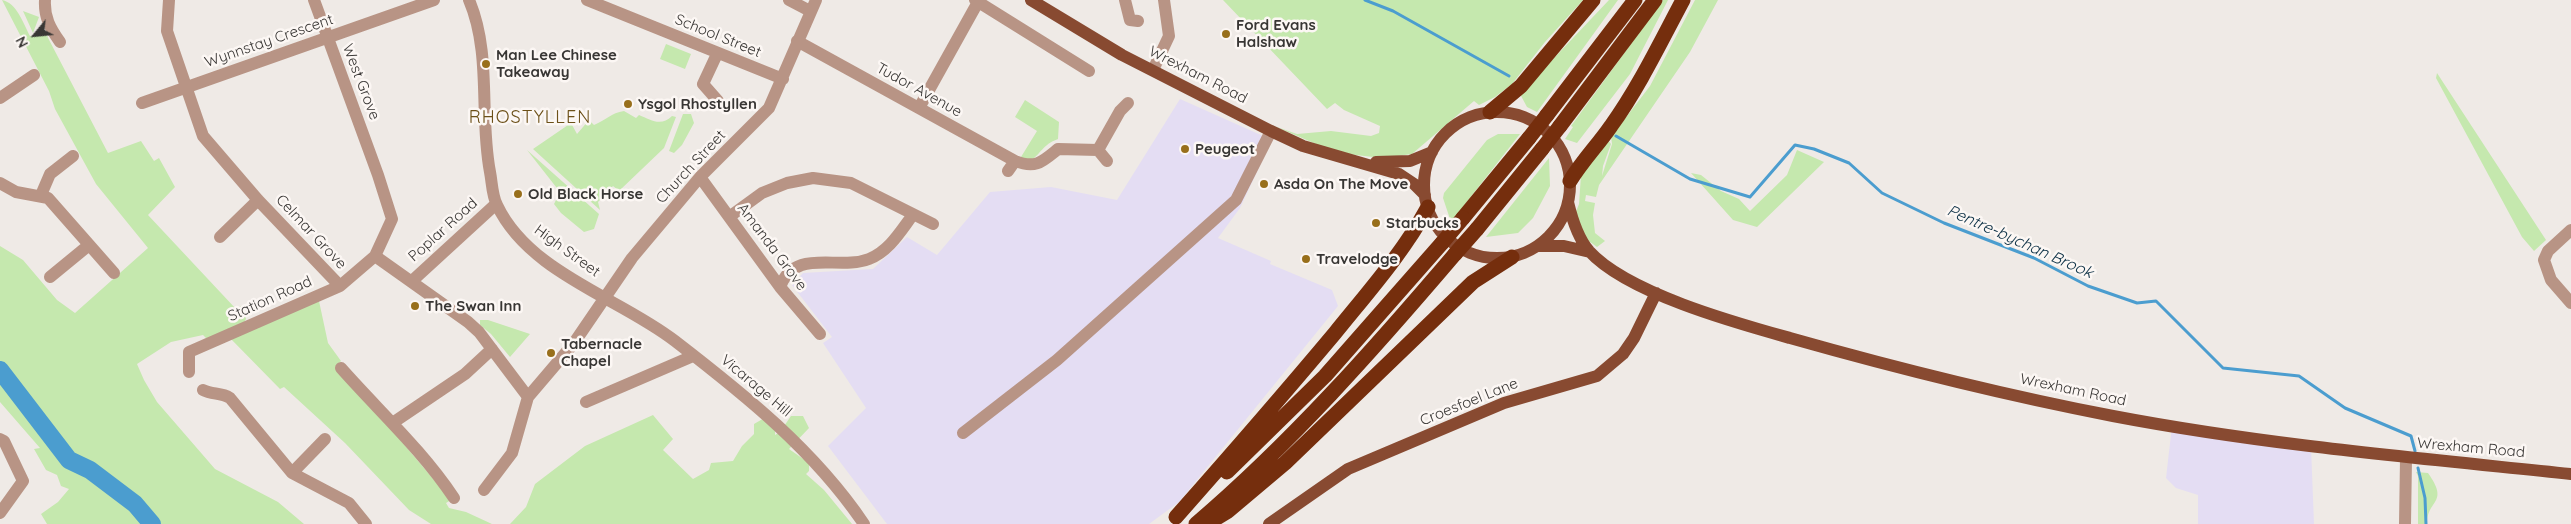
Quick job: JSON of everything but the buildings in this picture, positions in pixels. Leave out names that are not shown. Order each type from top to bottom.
[{"type":"highway","points":[[1490,112],[1521,86],[1593,0]]},
{"type":"highway","points":[[1171,521],[1264,438],[1325,376],[1464,218],[1529,138],[1635,0]]},
{"type":"highway","points":[[1196,524],[1256,470],[1316,410],[1404,315],[1560,126],[1655,0]]},
{"type":"highway","points":[[1570,181],[1583,160],[1617,117],[1647,67],[1683,0]]},
{"type":"highway","points":[[1171,521],[1276,403],[1364,298],[1411,238],[1426,201]]},
{"type":"highway","points":[[1207,524],[1228,511],[1285,463],[1473,282],[1512,256]]},
{"type":"main road","name":"Wrexham Road","points":[[1031,0],[1122,55],[1271,131],[1303,146],[1406,178],[1426,201]]},
{"type":"main road","points":[[1490,112],[1514,113],[1535,122],[1557,144],[1565,158],[1570,181],[1568,202],[1557,227],[1538,246],[1512,256],[1494,258],[1477,255],[1460,248],[1446,237],[1435,223],[1426,201],[1425,173],[1432,152],[1446,132],[1466,118],[1490,112]]},
{"type":"main road","name":"Wrexham Road","points":[[1358,162],[1399,162],[1421,158],[1432,152]]},
{"type":"main road","name":"Wrexham Road","points":[[1568,202],[1576,227],[1590,252]]},
{"type":"main road","name":"Wrexham Road","points":[[1538,246],[1564,246],[1590,252],[1630,280],[1656,293],[1692,308],[1762,330],[1868,360],[2041,401],[2188,429],[2406,459],[2571,474]]},
{"type":"main road","name":"Croesfoel Lane","points":[[1269,524],[1348,469],[1504,403],[1597,376],[1623,354],[1634,338],[1656,293]]},
{"type":"street","points":[[45,0],[45,12],[50,28],[60,42]]},
{"type":"street","name":"Celmar Grove","points":[[168,0],[167,31],[184,88],[202,136],[258,200],[340,286]]},
{"type":"street","name":"West Grove","points":[[314,0],[379,175],[392,219],[375,256]]},
{"type":"street","name":"Wynnstay Crescent","points":[[142,103],[434,0]]},
{"type":"street","points":[[469,0],[475,14],[483,54],[485,144],[496,204]]},
{"type":"street","name":"School Street","points":[[587,0],[783,79]]},
{"type":"street","points":[[789,0],[813,6]]},
{"type":"street","points":[[1125,0],[1130,20],[1138,21]]},
{"type":"street","points":[[1153,70],[1169,36],[1164,0]]},
{"type":"street","points":[[919,108],[976,1],[1089,71]]},
{"type":"street","name":"Church Street","points":[[528,397],[574,344],[632,258],[700,177],[769,108],[813,6]]},
{"type":"street","name":"Tudor Avenue","points":[[797,41],[919,108],[1012,166],[1028,166],[1042,162],[1058,149],[1098,150]]},
{"type":"street","points":[[717,54],[698,83],[718,100]]},
{"type":"street","points":[[0,98],[21,91],[34,75]]},
{"type":"street","points":[[1107,161],[1098,150],[1120,106]]},
{"type":"street","points":[[963,433],[1057,360],[1236,200],[1271,131]]},
{"type":"street","points":[[41,195],[50,174],[73,156]]},
{"type":"street","name":"Amanda Grove","points":[[700,177],[780,287],[820,334]]},
{"type":"street","points":[[729,217],[762,193],[787,183],[813,178],[850,183],[912,216],[933,224]]},
{"type":"street","points":[[0,183],[16,192],[41,195],[53,203],[114,273]]},
{"type":"street","name":"Celmar Grove","points":[[220,237],[258,200]]},
{"type":"street","name":"Poplar Road","points":[[412,281],[496,204]]},
{"type":"street","name":"High Street","points":[[496,204],[512,229],[534,250],[568,276],[604,298]]},
{"type":"street","points":[[780,287],[785,275],[805,263],[817,262],[841,265],[870,259],[892,244],[912,216]]},
{"type":"street","points":[[2571,230],[2548,251],[2544,260],[2551,280],[2571,303]]},
{"type":"street","points":[[50,277],[89,245]]},
{"type":"street","points":[[375,256],[468,322],[492,349],[528,397],[512,453],[484,490]]},
{"type":"street","name":"Station Road","points":[[189,372],[189,352],[340,286],[375,256]]},
{"type":"street","name":"Vicarage Hill","points":[[604,298],[674,340],[721,375],[777,423],[838,488],[864,524]]},
{"type":"street","points":[[394,422],[465,374],[492,349]]},
{"type":"street","points":[[586,402],[693,356]]},
{"type":"street","points":[[341,368],[378,409],[394,422],[454,498]]},
{"type":"street","points":[[203,390],[210,393],[223,387],[277,458],[292,474],[349,502],[366,524]]},
{"type":"street","points":[[0,439],[4,441],[23,481],[2,517]]},
{"type":"street","points":[[292,474],[325,439]]},
{"type":"street","points":[[2405,524],[2406,459]]},
{"type":"shaded area","points":[[1180,99],[1272,140],[1240,208],[1218,238],[1271,261],[1270,264],[1332,290],[1338,306],[1179,502],[1149,524],[887,524],[828,446],[866,408],[823,343],[832,337],[792,285],[803,273],[873,269],[907,237],[937,255],[990,192],[1051,187],[1117,200]]},
{"type":"shaded area","points":[[2172,426],[2311,447],[2314,524],[2198,524],[2198,495],[2176,488],[2166,478]]},
{"type":"green space","points":[[2,0],[16,9],[30,36],[46,34],[108,153],[141,141],[154,161],[159,158],[175,187],[148,215],[236,309],[243,305],[246,319],[241,328],[210,342],[203,335],[171,342],[137,364],[144,380],[157,402],[215,469],[278,502],[304,524],[47,524],[41,514],[58,502],[69,489],[61,486],[57,475],[46,470],[34,449],[40,448],[0,402],[0,246],[23,260],[57,300],[75,313],[148,248],[96,184],[55,109],[49,91]],"holes":[[[68,456],[86,465],[92,464],[118,488],[117,494],[110,486],[100,484],[94,477],[67,461]]]},
{"type":"green space","points":[[1223,0],[1583,0],[1545,42],[1512,84],[1495,97],[1479,105],[1474,101],[1412,154],[1382,158],[1347,154],[1323,147],[1274,126],[1297,134],[1331,131],[1371,136],[1379,133],[1380,126],[1344,110],[1335,103],[1327,109]]},
{"type":"green space","points":[[1609,0],[1618,0],[1537,112],[1527,107],[1520,94]]},
{"type":"green space","points":[[1663,0],[1668,0],[1630,74],[1577,143],[1565,139],[1573,127],[1571,126]]},
{"type":"green space","points":[[1695,0],[1718,0],[1690,52],[1599,185],[1596,197],[1586,195],[1585,201],[1595,203],[1593,215],[1595,233],[1605,241],[1597,247],[1582,236],[1575,214],[1579,204],[1581,175],[1608,140],[1611,144],[1603,166],[1602,176],[1612,144],[1611,137],[1650,86]]},
{"type":"green space","points":[[23,11],[39,17],[33,33]]},
{"type":"green space","points":[[666,44],[691,54],[685,69],[660,59]]},
{"type":"green space","points":[[2437,73],[2546,240],[2534,251],[2522,237],[2436,78]]},
{"type":"green space","points":[[1025,100],[1059,122],[1058,139],[1045,147],[1029,162],[1021,157],[1037,131],[1015,117]]},
{"type":"green space","points":[[624,111],[636,118],[639,115],[660,122],[672,116],[676,117],[664,148],[619,191],[613,186],[598,202],[600,210],[533,149],[571,123],[577,134],[589,120],[594,125],[616,113]]},
{"type":"green space","points":[[683,114],[691,114],[694,123],[682,145],[674,153],[669,151]]},
{"type":"green space","points":[[1498,134],[1520,134],[1451,222],[1443,198],[1444,193],[1487,140]]},
{"type":"green space","points":[[527,150],[599,214],[594,229],[584,232],[561,213],[554,204],[560,192]]},
{"type":"green space","points":[[1797,150],[1824,162],[1757,227],[1733,220],[1691,173],[1701,175],[1721,191],[1739,199],[1750,211],[1787,175]]},
{"type":"green space","points":[[1549,158],[1550,186],[1533,218],[1518,233],[1486,237]]},
{"type":"green space","points":[[319,301],[328,343],[341,361],[337,365],[451,500],[446,503],[449,508],[466,512],[492,524],[431,524],[409,510],[345,443],[284,387],[280,389],[230,338]]},
{"type":"green space","points":[[480,320],[488,320],[530,334],[510,357],[491,334],[480,325]]},
{"type":"green space","points":[[653,415],[673,439],[663,450],[693,479],[709,470],[711,463],[733,461],[742,446],[754,434],[754,424],[766,417],[775,427],[775,435],[780,432],[791,416],[803,416],[809,428],[789,449],[809,463],[809,471],[806,474],[824,490],[852,524],[510,524],[526,507],[535,484],[585,446]]},
{"type":"green space","points":[[2416,472],[2428,473],[2437,491],[2436,501],[2430,510],[2427,524],[2418,524],[2418,476]]},
{"type":"waterway","points":[[1365,0],[1393,11],[1509,76]]},
{"type":"waterway","name":"Pentre-bychan Brook","points":[[1616,136],[1690,179],[1750,197],[1795,145],[1814,149],[1849,163],[1882,193],[1944,223],[2034,258],[2088,286],[2137,303],[2156,301],[2223,368],[2299,376],[2345,408],[2411,436],[2415,451]]},
{"type":"waterway","points":[[0,370],[69,460],[90,470],[135,504],[152,524]]},
{"type":"waterway","name":"Pentre-bychan Brook","points":[[2418,468],[2425,498],[2426,524]]},
{"type":"place","name":"Ford Evans Halshaw","points":[[1226,34]]},
{"type":"place","name":"Man Lee Chinese Takeaway","points":[[486,64]]},
{"type":"place","name":"Ysgol Rhostyllen","points":[[628,104]]},
{"type":"place","name":"Peugeot","points":[[1185,149]]},
{"type":"place","name":"Asda On The Move","points":[[1264,184]]},
{"type":"place","name":"Old Black Horse","points":[[518,194]]},
{"type":"place","name":"Starbucks","points":[[1376,223]]},
{"type":"place","name":"Travelodge","points":[[1306,259]]},
{"type":"place","name":"The Swan Inn","points":[[415,306]]},
{"type":"place","name":"Tabernacle Chapel","points":[[551,353]]},
{"type":"district","name":"RHOSTYLLEN","points":[[530,118]]}]
